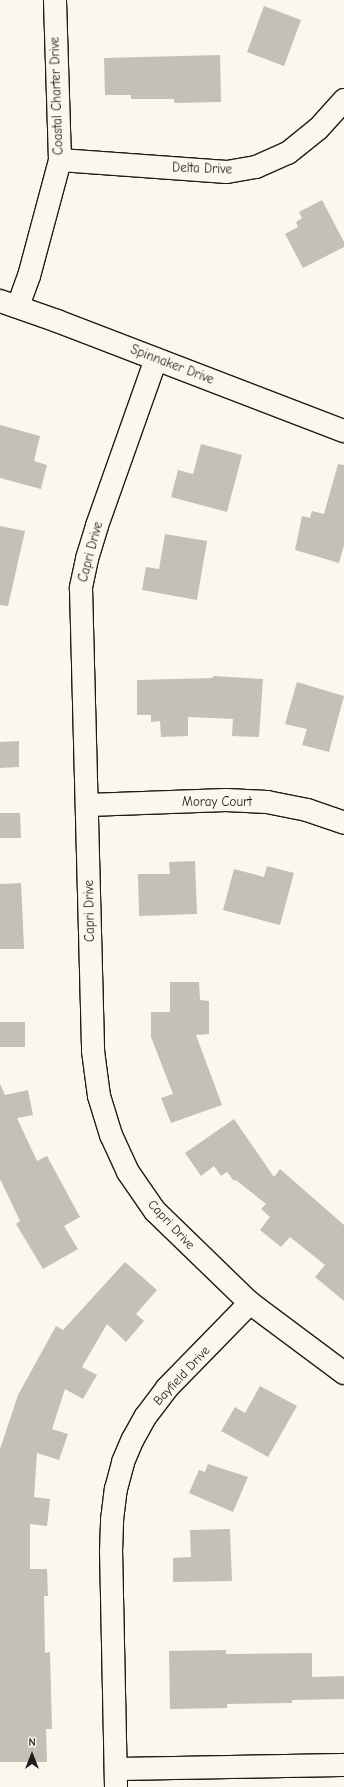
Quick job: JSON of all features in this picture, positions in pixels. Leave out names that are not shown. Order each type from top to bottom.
[{"type":"street","name":"Coastal Charter Drive","points":[[9,304],[30,276],[60,160],[55,0]]},
{"type":"street","name":"Delta Drive","points":[[60,160],[226,172],[256,167],[288,153],[318,129],[344,100]]},
{"type":"street","name":"Spinnaker Drive","points":[[9,304],[344,431]]},
{"type":"street","name":"Capri Drive","points":[[156,359],[97,526],[87,559],[81,588],[88,805],[93,1051],[99,1096],[111,1135],[128,1172],[155,1211],[250,1303],[344,1373]]},
{"type":"street","name":"Moray Court","points":[[88,805],[226,800],[267,802],[308,810],[344,823]]},
{"type":"street","name":"Bayfield Drive","points":[[116,1778],[111,1552],[113,1512],[123,1462],[133,1439],[146,1416],[167,1388],[250,1303]]},
{"type":"street","points":[[116,1778],[344,1765]]},
{"type":"building","points":[[264,6],[301,20],[284,66],[247,52]]},
{"type":"building","points":[[220,55],[221,102],[174,103],[174,99],[131,99],[131,95],[105,95],[104,58]]},
{"type":"building","points":[[322,200],[344,242],[344,247],[303,268],[285,234],[298,227],[296,222],[302,218],[299,212]]},
{"type":"building","points":[[0,425],[40,436],[34,461],[47,465],[41,489],[0,478]]},
{"type":"building","points":[[201,444],[242,455],[227,512],[171,497],[178,470],[193,474]]},
{"type":"building","points":[[338,464],[344,465],[344,545],[339,563],[295,550],[302,516],[310,518],[312,511],[324,514]]},
{"type":"building","points":[[0,526],[25,531],[8,606],[0,605]]},
{"type":"building","points":[[165,534],[207,541],[197,600],[142,590],[146,567],[159,569]]},
{"type":"building","points":[[213,676],[263,679],[259,737],[232,736],[233,719],[188,717],[188,736],[161,737],[160,721],[151,722],[151,715],[137,715],[137,680],[213,678]]},
{"type":"building","points":[[297,682],[344,696],[329,752],[302,745],[307,729],[285,724]]},
{"type":"building","points":[[19,741],[19,767],[0,768],[0,742]]},
{"type":"building","points":[[0,813],[20,813],[21,838],[0,838]]},
{"type":"building","points":[[195,861],[197,914],[139,916],[138,874],[170,874],[169,862]]},
{"type":"building","points":[[267,866],[294,873],[280,925],[223,910],[234,869],[264,877]]},
{"type":"building","points":[[21,883],[24,949],[0,949],[0,884]]},
{"type":"building","points":[[170,982],[199,982],[200,1000],[209,1001],[209,1034],[196,1035],[222,1105],[171,1123],[161,1098],[173,1094],[151,1037],[151,1012],[170,1012]]},
{"type":"building","points":[[0,1022],[25,1022],[25,1047],[0,1047]]},
{"type":"building","points":[[0,1084],[5,1095],[28,1090],[33,1115],[17,1118],[37,1161],[47,1156],[80,1217],[64,1226],[78,1249],[43,1269],[16,1224],[20,1221],[0,1179]]},
{"type":"building","points":[[234,1119],[274,1177],[280,1169],[344,1225],[344,1301],[315,1277],[325,1265],[290,1237],[281,1247],[260,1230],[270,1217],[261,1209],[266,1204],[236,1180],[234,1181],[227,1172],[221,1176],[214,1166],[201,1176],[185,1153]]},
{"type":"building","points":[[125,1262],[157,1290],[136,1314],[144,1321],[126,1342],[107,1324],[82,1367],[97,1375],[83,1399],[65,1389],[52,1429],[68,1434],[59,1460],[37,1453],[34,1497],[50,1499],[47,1526],[30,1524],[30,1569],[47,1569],[48,1596],[44,1596],[45,1653],[50,1652],[52,1729],[46,1729],[47,1762],[0,1762],[0,1449],[18,1395],[56,1326],[63,1330]]},
{"type":"building","points":[[260,1386],[297,1406],[268,1457],[221,1431],[235,1407],[245,1413]]},
{"type":"building","points":[[208,1464],[248,1477],[233,1512],[189,1493],[199,1470],[205,1472]]},
{"type":"building","points":[[230,1529],[232,1581],[173,1582],[173,1558],[191,1557],[190,1530]]},
{"type":"building","points":[[226,1650],[226,1654],[312,1653],[312,1677],[344,1676],[344,1699],[292,1700],[292,1703],[227,1704],[227,1708],[170,1709],[169,1651]]}]
